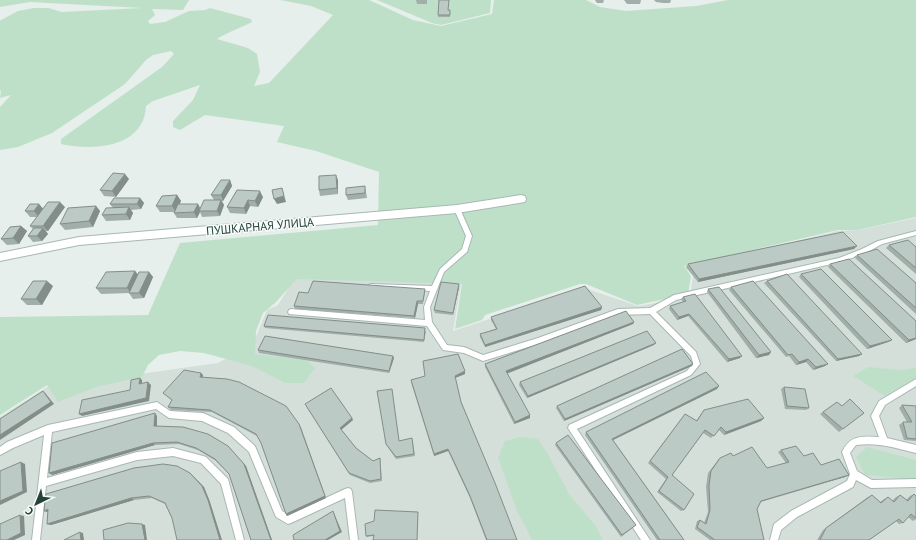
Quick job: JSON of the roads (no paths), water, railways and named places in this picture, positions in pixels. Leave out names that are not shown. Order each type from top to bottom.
[{"type":"street","name":"ПУШКАРНАЯ УЛИЦА","points":[[0,257],[79,241],[457,209],[521,199]]},
{"type":"lane","points":[[457,209],[469,236],[465,250],[442,271],[427,307],[429,323],[445,348],[464,350],[482,358],[538,341],[618,312],[651,311],[674,298],[840,260],[864,251],[880,242],[916,233]]},
{"type":"lane","points":[[363,285],[434,289]]},
{"type":"lane","points":[[646,540],[572,428],[689,373],[697,364],[694,354],[651,311]]},
{"type":"lane","points":[[291,312],[429,323]]},
{"type":"lane","points":[[884,441],[875,416],[882,403],[916,382]]},
{"type":"lane","points":[[0,451],[10,445],[48,429],[157,405],[169,414],[203,417],[232,430],[252,449],[279,514],[288,520],[348,492],[354,540]]},
{"type":"lane","points":[[36,540],[48,429]]},
{"type":"lane","points":[[916,449],[884,441],[866,440],[854,442],[846,454],[854,474],[871,484],[916,483]]},
{"type":"lane","points":[[42,483],[136,456],[173,452],[203,460],[225,482],[240,540]]},
{"type":"lane","points":[[774,540],[777,527],[794,514],[850,484],[854,474]]}]
